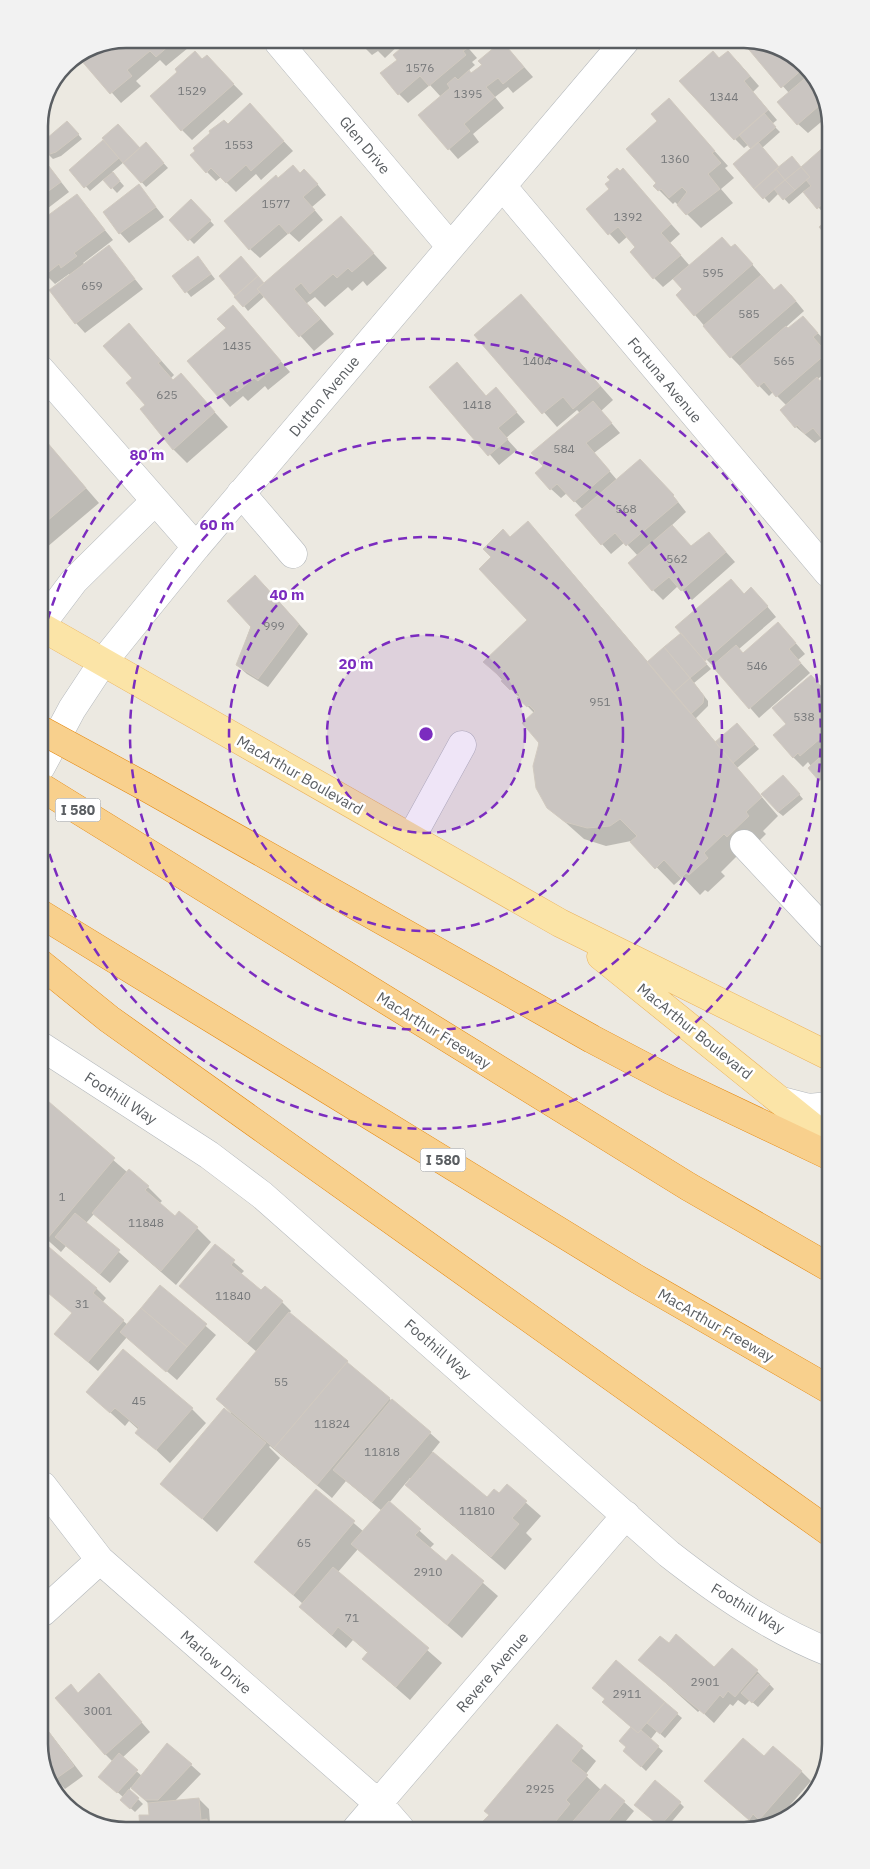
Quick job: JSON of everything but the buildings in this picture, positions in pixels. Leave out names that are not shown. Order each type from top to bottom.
[{"type":"highway","points":[[48,734],[592,1039],[672,1081],[822,1152]]},
{"type":"highway","name":"MacArthur Freeway","points":[[48,791],[689,1188],[822,1263]]},
{"type":"highway","name":"MacArthur Freeway","points":[[50,919],[637,1279],[822,1385]]},
{"type":"highway","points":[[47,969],[109,1019],[822,1527]]},
{"type":"main road","name":"MacArthur Boulevard","points":[[48,630],[560,923],[822,1053]]},
{"type":"main road","name":"MacArthur Boulevard","points":[[560,923],[822,1134]]},
{"type":"street","name":"Glen Drive","points":[[283,48],[450,246]]},
{"type":"street","name":"Dutton Avenue","points":[[48,754],[72,709],[103,662],[196,547],[619,48]]},
{"type":"street","name":"Fortuna Avenue","points":[[502,187],[822,566]]},
{"type":"street","points":[[48,378],[196,547]]},
{"type":"street","points":[[241,493],[292,554]]},
{"type":"street","points":[[48,616],[74,580],[155,501]]},
{"type":"street","points":[[411,838],[462,746]]},
{"type":"street","points":[[744,844],[822,928]]},
{"type":"street","name":"Foothill Way","points":[[47,1050],[209,1155],[262,1195],[669,1554],[715,1590],[768,1622],[822,1649]]},
{"type":"street","points":[[782,1101],[808,1108],[822,1107]]},
{"type":"street","name":"Marlow Drive","points":[[47,1491],[100,1560],[379,1804],[394,1821]]},
{"type":"street","name":"Revere Avenue","points":[[363,1821],[626,1515]]},
{"type":"street","points":[[47,1608],[100,1560]]}]
